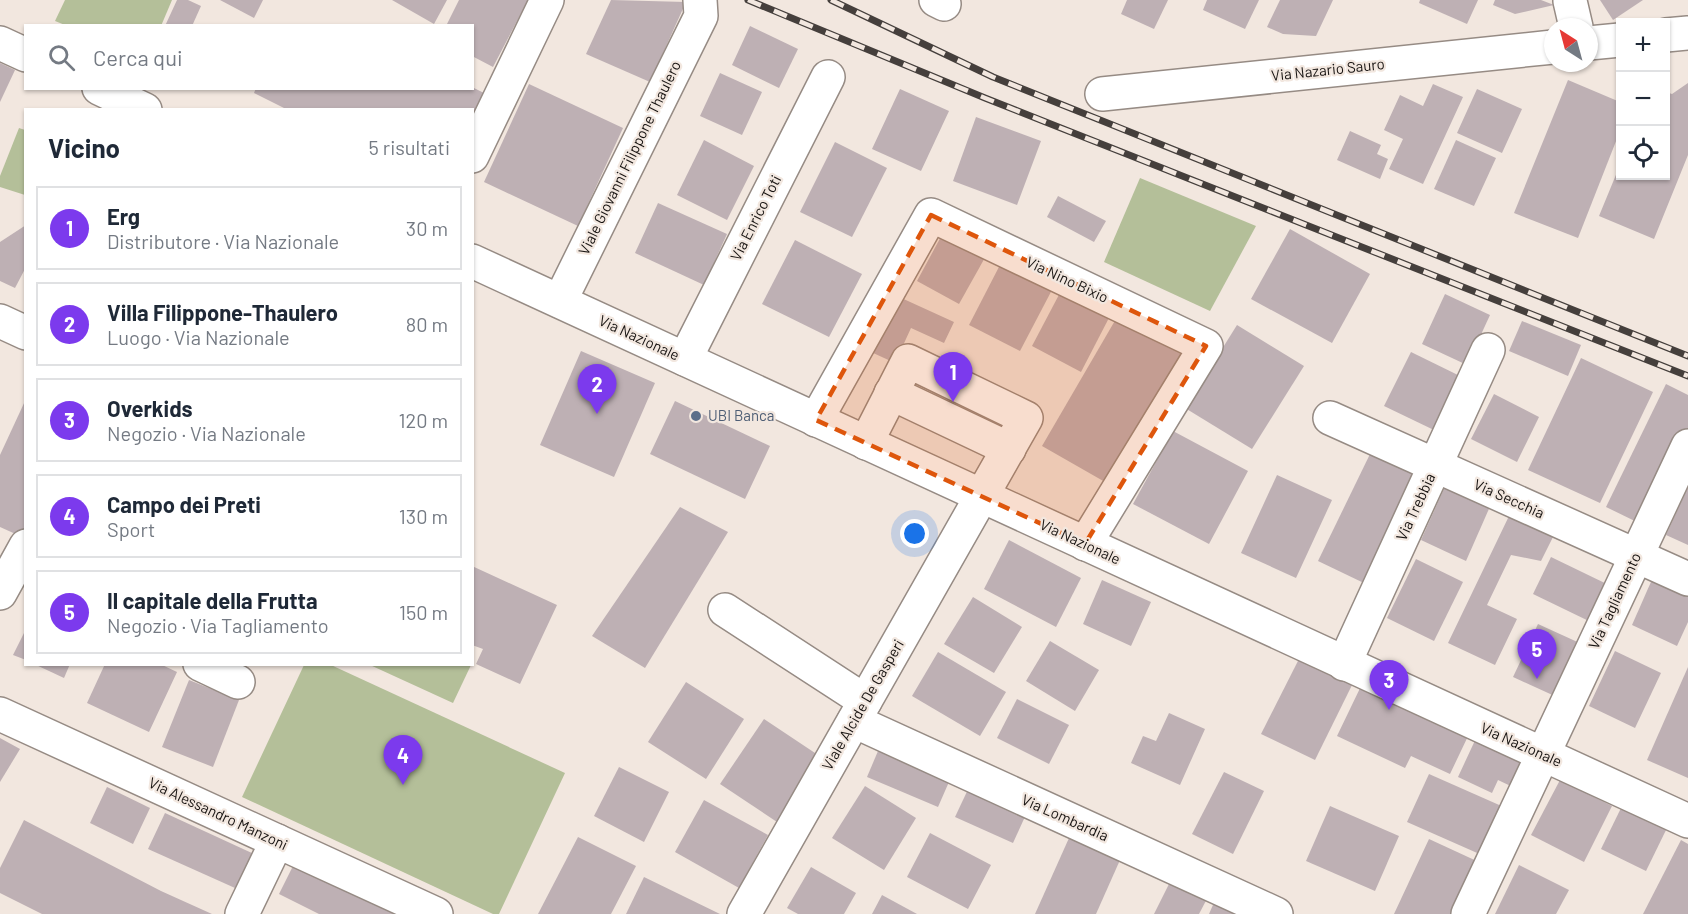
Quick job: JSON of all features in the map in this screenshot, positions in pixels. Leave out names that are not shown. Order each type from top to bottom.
[{"type":"street","points":[[474,152],[547,0]]},
{"type":"street","name":"Viale Giovanni Filippone Thaulero","points":[[560,301],[707,5]]},
{"type":"street","points":[[1670,35],[1688,33]]},
{"type":"street","points":[[1598,42],[1616,40]]},
{"type":"street","points":[[0,43],[24,54]]},
{"type":"street","name":"Via Nazario Sauro","points":[[1102,94],[1544,48]]},
{"type":"street","name":"Via Enrico Toti","points":[[685,359],[828,77]]},
{"type":"street","points":[[103,90],[141,108]]},
{"type":"street","name":"Via Nino Bixio","points":[[816,420],[931,215],[1206,346],[1085,544]]},
{"type":"street","name":"Via Nazionale","points":[[474,262],[1688,821]]},
{"type":"street","points":[[0,321],[24,332]]},
{"type":"street","name":"Via Trebbia","points":[[1344,664],[1488,350]]},
{"type":"street","name":"Viale Alcide De Gasperi","points":[[744,914],[1026,418],[908,361],[866,443]]},
{"type":"street","name":"Via Secchia","points":[[1330,418],[1688,579]]},
{"type":"street","name":"Via Tagliamento","points":[[1468,914],[1688,447]]},
{"type":"street","points":[[9,582],[24,550]]},
{"type":"street","name":"Via Lombardia","points":[[724,610],[859,711],[1276,914]]},
{"type":"street","points":[[204,666],[238,682]]},
{"type":"street","name":"Via Alessandro Manzoni","points":[[0,714],[436,914]]},
{"type":"street","points":[[242,914],[277,841]]},
{"type":"highlighted area","points":[[931,215],[1206,346],[1085,544],[816,420]]},
{"type":"green space","points":[[65,0],[172,0],[162,24],[62,24],[55,21]]},
{"type":"green space","points":[[19,128],[24,130],[24,195],[0,187],[0,176]]},
{"type":"green space","points":[[1140,178],[1256,226],[1210,311],[1104,262]]},
{"type":"green space","points":[[304,666],[333,666],[565,773],[499,914],[493,914],[242,797]]},
{"type":"green space","points":[[372,666],[471,666],[453,703]]},
{"type":"building","points":[[177,0],[188,0],[201,6],[193,24],[166,24]]},
{"type":"building","points":[[220,0],[263,0],[254,18]]},
{"type":"building","points":[[392,0],[447,0],[434,24]]},
{"type":"building","points":[[459,0],[528,0],[493,67],[474,57],[474,24],[447,24]]},
{"type":"building","points":[[611,0],[686,2],[650,82],[586,54]]},
{"type":"building","points":[[1127,0],[1168,0],[1154,29],[1121,14]]},
{"type":"building","points":[[1207,0],[1259,0],[1245,29],[1203,10]]},
{"type":"building","points":[[1280,0],[1333,0],[1316,36],[1283,34],[1267,27]]},
{"type":"building","points":[[1420,0],[1478,0],[1467,24],[1419,3]]},
{"type":"building","points":[[1495,0],[1541,0],[1554,5],[1515,14],[1493,5]]},
{"type":"building","points":[[1600,0],[1643,0],[1616,18],[1613,20]]},
{"type":"building","points":[[750,26],[798,49],[779,88],[732,65]]},
{"type":"building","points":[[0,63],[15,70],[0,102]]},
{"type":"building","points":[[720,73],[762,92],[742,135],[700,116]]},
{"type":"building","points":[[1568,80],[1616,100],[1616,141],[1578,238],[1514,213]]},
{"type":"building","points":[[1688,83],[1688,155],[1654,239],[1599,216],[1616,175],[1616,180],[1670,180],[1670,93]]},
{"type":"building","points":[[529,84],[623,128],[578,226],[484,182]]},
{"type":"building","points":[[1433,84],[1463,97],[1423,184],[1389,169],[1403,139],[1384,130],[1400,95],[1423,106]]},
{"type":"building","points":[[474,88],[484,93],[474,113],[474,108],[284,108],[254,93],[255,90],[474,90]]},
{"type":"building","points":[[900,89],[949,111],[921,171],[872,149]]},
{"type":"building","points":[[1477,89],[1522,109],[1502,153],[1457,133]]},
{"type":"building","points":[[976,117],[1041,141],[1017,205],[953,181]]},
{"type":"building","points":[[1350,131],[1381,145],[1377,154],[1388,159],[1380,179],[1337,160]]},
{"type":"building","points":[[704,140],[754,166],[727,220],[677,195]]},
{"type":"building","points":[[1456,140],[1496,158],[1474,206],[1434,189]]},
{"type":"building","points":[[835,142],[887,168],[852,237],[800,212]]},
{"type":"building","points":[[1058,196],[1106,221],[1094,242],[1047,217]]},
{"type":"building","points":[[658,203],[727,234],[704,285],[635,253]]},
{"type":"building","points":[[24,226],[24,271],[15,288],[0,281],[0,242]]},
{"type":"building","points":[[1290,229],[1370,274],[1332,343],[1251,299]]},
{"type":"building","points":[[944,231],[987,254],[959,304],[917,281]]},
{"type":"building","points":[[795,240],[862,274],[829,337],[762,304]]},
{"type":"building","points":[[1002,261],[1053,288],[1020,351],[969,325]]},
{"type":"building","points":[[1062,289],[1111,314],[1081,372],[1032,346]]},
{"type":"building","points":[[1445,294],[1490,315],[1467,365],[1422,344]]},
{"type":"building","points":[[897,296],[954,322],[944,343],[911,328],[895,363],[871,352]]},
{"type":"building","points":[[1120,312],[1190,352],[1112,486],[1042,446]]},
{"type":"building","points":[[1522,321],[1581,345],[1568,376],[1509,351]]},
{"type":"building","points":[[1237,325],[1304,366],[1252,449],[1185,408]]},
{"type":"building","points":[[581,351],[655,383],[614,477],[540,445]]},
{"type":"building","points":[[1411,352],[1462,377],[1436,431],[1384,406]]},
{"type":"building","points":[[1581,358],[1653,392],[1600,503],[1528,470]]},
{"type":"building","points":[[1666,384],[1688,395],[1688,428],[1641,524],[1606,507]]},
{"type":"building","points":[[1494,394],[1539,417],[1517,462],[1471,439]]},
{"type":"building","points":[[675,401],[770,446],[745,499],[650,454]]},
{"type":"building","points":[[24,403],[24,529],[20,536],[0,527],[0,455]]},
{"type":"building","points":[[1173,431],[1248,471],[1209,544],[1133,504]]},
{"type":"building","points":[[1371,452],[1421,476],[1368,585],[1318,561]]},
{"type":"building","points":[[1277,475],[1332,500],[1296,578],[1241,553]]},
{"type":"building","points":[[1447,482],[1492,502],[1466,561],[1421,540]]},
{"type":"building","points":[[1688,487],[1688,545],[1666,535]]},
{"type":"building","points":[[680,507],[728,532],[645,668],[592,636]]},
{"type":"building","points":[[1509,516],[1553,537],[1541,561],[1511,555],[1487,605],[1517,619],[1495,665],[1448,643]]},
{"type":"building","points":[[1009,540],[1081,578],[1056,627],[984,589]]},
{"type":"building","points":[[1551,557],[1613,587],[1595,624],[1533,594]]},
{"type":"building","points":[[1416,559],[1463,582],[1434,641],[1387,618]]},
{"type":"building","points":[[474,567],[557,605],[520,684],[476,664],[483,649],[474,646]]},
{"type":"building","points":[[1654,575],[1688,591],[1688,622],[1677,646],[1632,625]]},
{"type":"building","points":[[1102,580],[1151,602],[1131,646],[1083,624]]},
{"type":"building","points":[[973,597],[1022,627],[994,673],[944,644]]},
{"type":"building","points":[[1538,624],[1584,645],[1559,698],[1513,677]]},
{"type":"building","points":[[24,633],[24,659],[13,655]]},
{"type":"building","points":[[1050,641],[1099,670],[1075,711],[1026,681]]},
{"type":"building","points":[[1615,651],[1661,673],[1635,728],[1589,706]]},
{"type":"building","points":[[938,652],[1006,692],[980,736],[912,696]]},
{"type":"building","points":[[1302,653],[1355,679],[1315,760],[1261,734]]},
{"type":"building","points":[[38,666],[69,666],[64,678]]},
{"type":"building","points":[[104,666],[164,666],[177,672],[149,732],[87,703]]},
{"type":"building","points":[[1688,667],[1688,778],[1647,760]]},
{"type":"building","points":[[189,680],[239,700],[213,767],[162,747]]},
{"type":"building","points":[[686,682],[744,719],[706,779],[648,742]]},
{"type":"building","points":[[1363,682],[1470,732],[1450,774],[1411,756],[1405,768],[1337,736]]},
{"type":"building","points":[[1017,699],[1069,725],[1049,764],[997,738]]},
{"type":"building","points":[[1169,713],[1205,729],[1180,785],[1131,763],[1143,736],[1156,741]]},
{"type":"building","points":[[764,719],[821,757],[777,822],[720,784]]},
{"type":"building","points":[[1478,734],[1533,760],[1519,790],[1498,780],[1492,793],[1458,777]]},
{"type":"building","points":[[0,738],[20,749],[0,782]]},
{"type":"building","points":[[881,744],[952,775],[938,807],[867,777]]},
{"type":"building","points":[[619,767],[669,792],[644,842],[594,816]]},
{"type":"building","points":[[1224,772],[1264,791],[1233,854],[1192,834]]},
{"type":"building","points":[[1429,774],[1506,808],[1484,856],[1407,822]]},
{"type":"building","points":[[1560,780],[1612,806],[1584,862],[1531,835]]},
{"type":"building","points":[[971,783],[1028,810],[1013,843],[955,817]]},
{"type":"building","points":[[865,786],[916,818],[884,870],[832,838]]},
{"type":"building","points":[[107,787],[150,808],[133,844],[90,823]]},
{"type":"building","points":[[704,800],[768,835],[739,888],[675,852]]},
{"type":"building","points":[[1330,806],[1399,836],[1375,891],[1306,861]]},
{"type":"building","points":[[1622,806],[1667,828],[1646,871],[1601,849]]},
{"type":"building","points":[[165,813],[254,854],[235,888],[148,849]]},
{"type":"building","points":[[24,820],[161,891],[212,914],[42,914],[0,893],[0,868]]},
{"type":"building","points":[[930,833],[991,865],[968,909],[907,877]]},
{"type":"building","points":[[578,837],[636,866],[611,914],[538,914]]},
{"type":"building","points":[[1069,838],[1120,860],[1096,914],[1035,914]]},
{"type":"building","points":[[1429,839],[1481,863],[1457,914],[1394,914]]},
{"type":"building","points":[[1681,840],[1688,844],[1688,914],[1643,914]]},
{"type":"building","points":[[294,864],[396,914],[319,914],[279,894]]},
{"type":"building","points":[[1519,865],[1569,890],[1556,914],[1495,914]]},
{"type":"building","points":[[811,867],[856,893],[844,914],[798,914],[787,908]]},
{"type":"building","points":[[1174,874],[1210,893],[1199,914],[1154,914]]},
{"type":"building","points":[[644,877],[720,914],[626,914]]},
{"type":"building","points":[[882,895],[917,914],[872,914]]},
{"type":"building","points":[[1216,898],[1248,914],[1209,914]]},
{"type":"railway","points":[[748,0],[985,98],[1688,376]]},
{"type":"railway","points":[[831,0],[993,77],[1688,356]]},
{"type":"place","name":"Erg","points":[[953,402]]},
{"type":"place","name":"Villa Filippone-Thaulero","points":[[597,414]]},
{"type":"place","name":"UBI Banca","points":[[696,416]]},
{"type":"place","name":"Il capitale della Frutta","points":[[1537,679]]},
{"type":"place","name":"Overkids","points":[[1389,710]]},
{"type":"place","name":"Campo dei Preti","points":[[403,785]]}]
